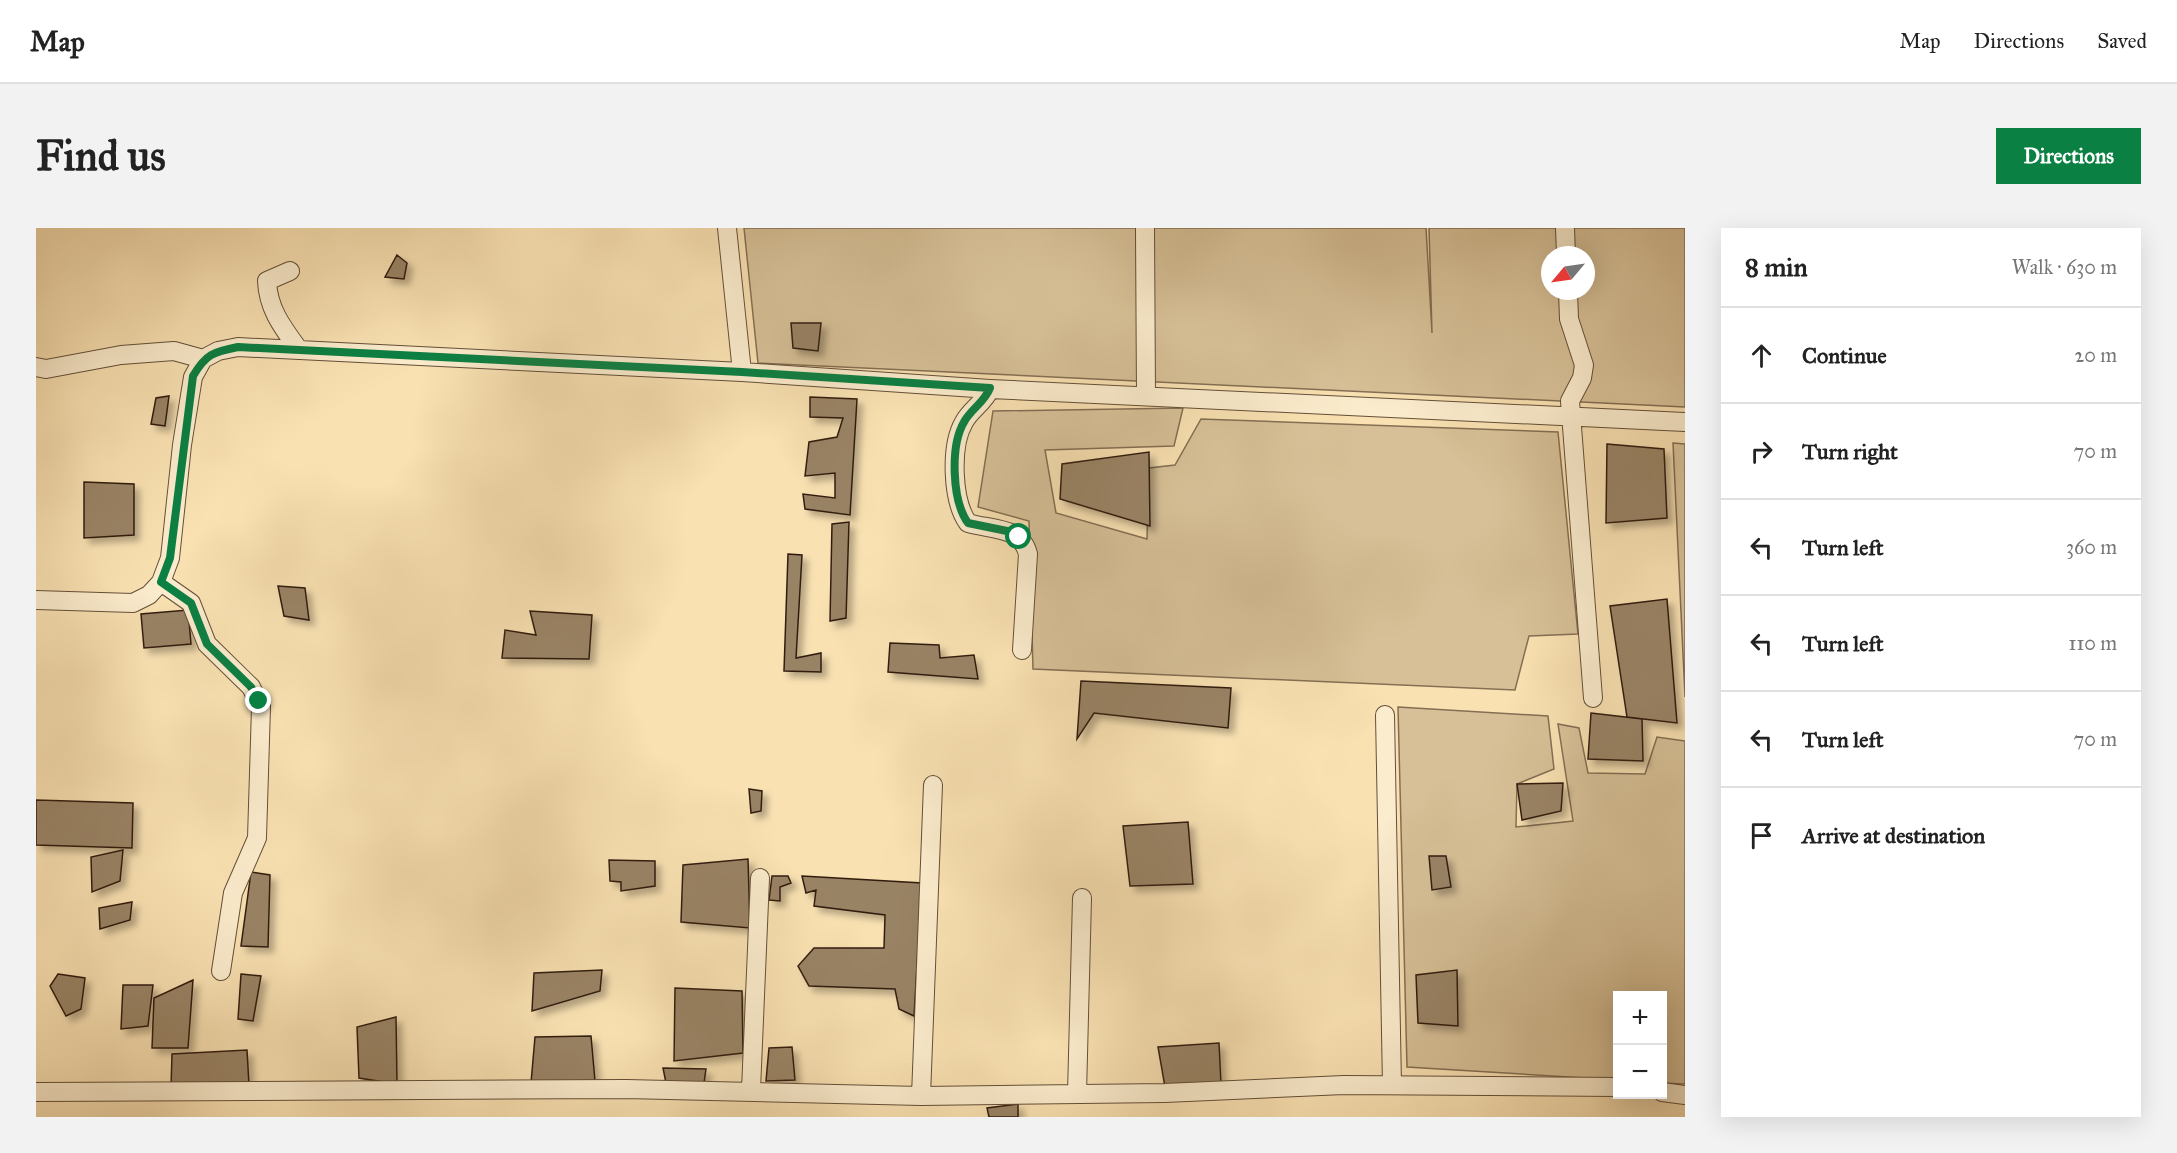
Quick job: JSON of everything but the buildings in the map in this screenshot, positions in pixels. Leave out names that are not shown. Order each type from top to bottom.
[{"type":"street","points":[[727,228],[742,372]]},
{"type":"street","points":[[1145,228],[1146,396]]},
{"type":"street","points":[[1565,228],[1566,246]]},
{"type":"street","points":[[290,271],[267,281],[267,296],[274,315],[298,350]]},
{"type":"street","points":[[1569,300],[1570,326],[1584,365],[1582,378],[1570,401],[1593,698]]},
{"type":"street","points":[[36,600],[133,603],[149,595],[161,582],[170,558],[193,376],[203,359],[218,351],[238,347],[742,372],[990,388],[1685,422]]},
{"type":"street","points":[[36,367],[46,369],[121,356],[174,351],[203,359]]},
{"type":"street","points":[[990,388],[986,398],[964,421],[958,439],[955,470],[957,498],[962,515],[968,523],[1007,531],[1026,546],[1028,554],[1022,650]]},
{"type":"street","points":[[161,582],[191,603],[207,644],[251,687],[261,707],[257,837],[233,893],[221,971]]},
{"type":"street","points":[[1385,716],[1392,1085]]},
{"type":"street","points":[[921,1096],[933,784]]},
{"type":"street","points":[[751,1090],[760,878]]},
{"type":"street","points":[[1077,1094],[1082,898]]},
{"type":"street","points":[[36,1092],[751,1090],[921,1096],[1392,1085],[1613,1087]]},
{"type":"street","points":[[1667,1093],[1685,1095]]},
{"type":"shaded area","points":[[744,228],[1426,228],[1432,333],[1429,228],[1685,228],[1685,407],[758,363]]},
{"type":"shaded area","points":[[1183,408],[1174,446],[1045,450],[1056,513],[1147,539],[1149,468],[1175,465],[1201,419],[1558,432],[1578,634],[1529,636],[1515,690],[1033,669],[1029,521],[978,507],[993,411]]},
{"type":"shaded area","points":[[1673,443],[1685,444],[1685,697]]},
{"type":"shaded area","points":[[1398,707],[1548,716],[1554,769],[1517,784],[1516,827],[1573,821],[1558,724],[1579,728],[1588,773],[1645,774],[1657,737],[1685,741],[1685,1084],[1667,1083],[1667,991],[1613,991],[1613,1080],[1407,1067]]},
{"type":"route","points":[[259,701],[251,687],[207,644],[199,629],[197,616],[191,603],[161,582],[170,558],[182,445],[193,376],[203,359],[218,351],[238,347],[742,372],[990,388],[979,407],[964,421],[958,439],[955,470],[957,498],[962,515],[968,523],[1007,531],[1019,537]]}]
